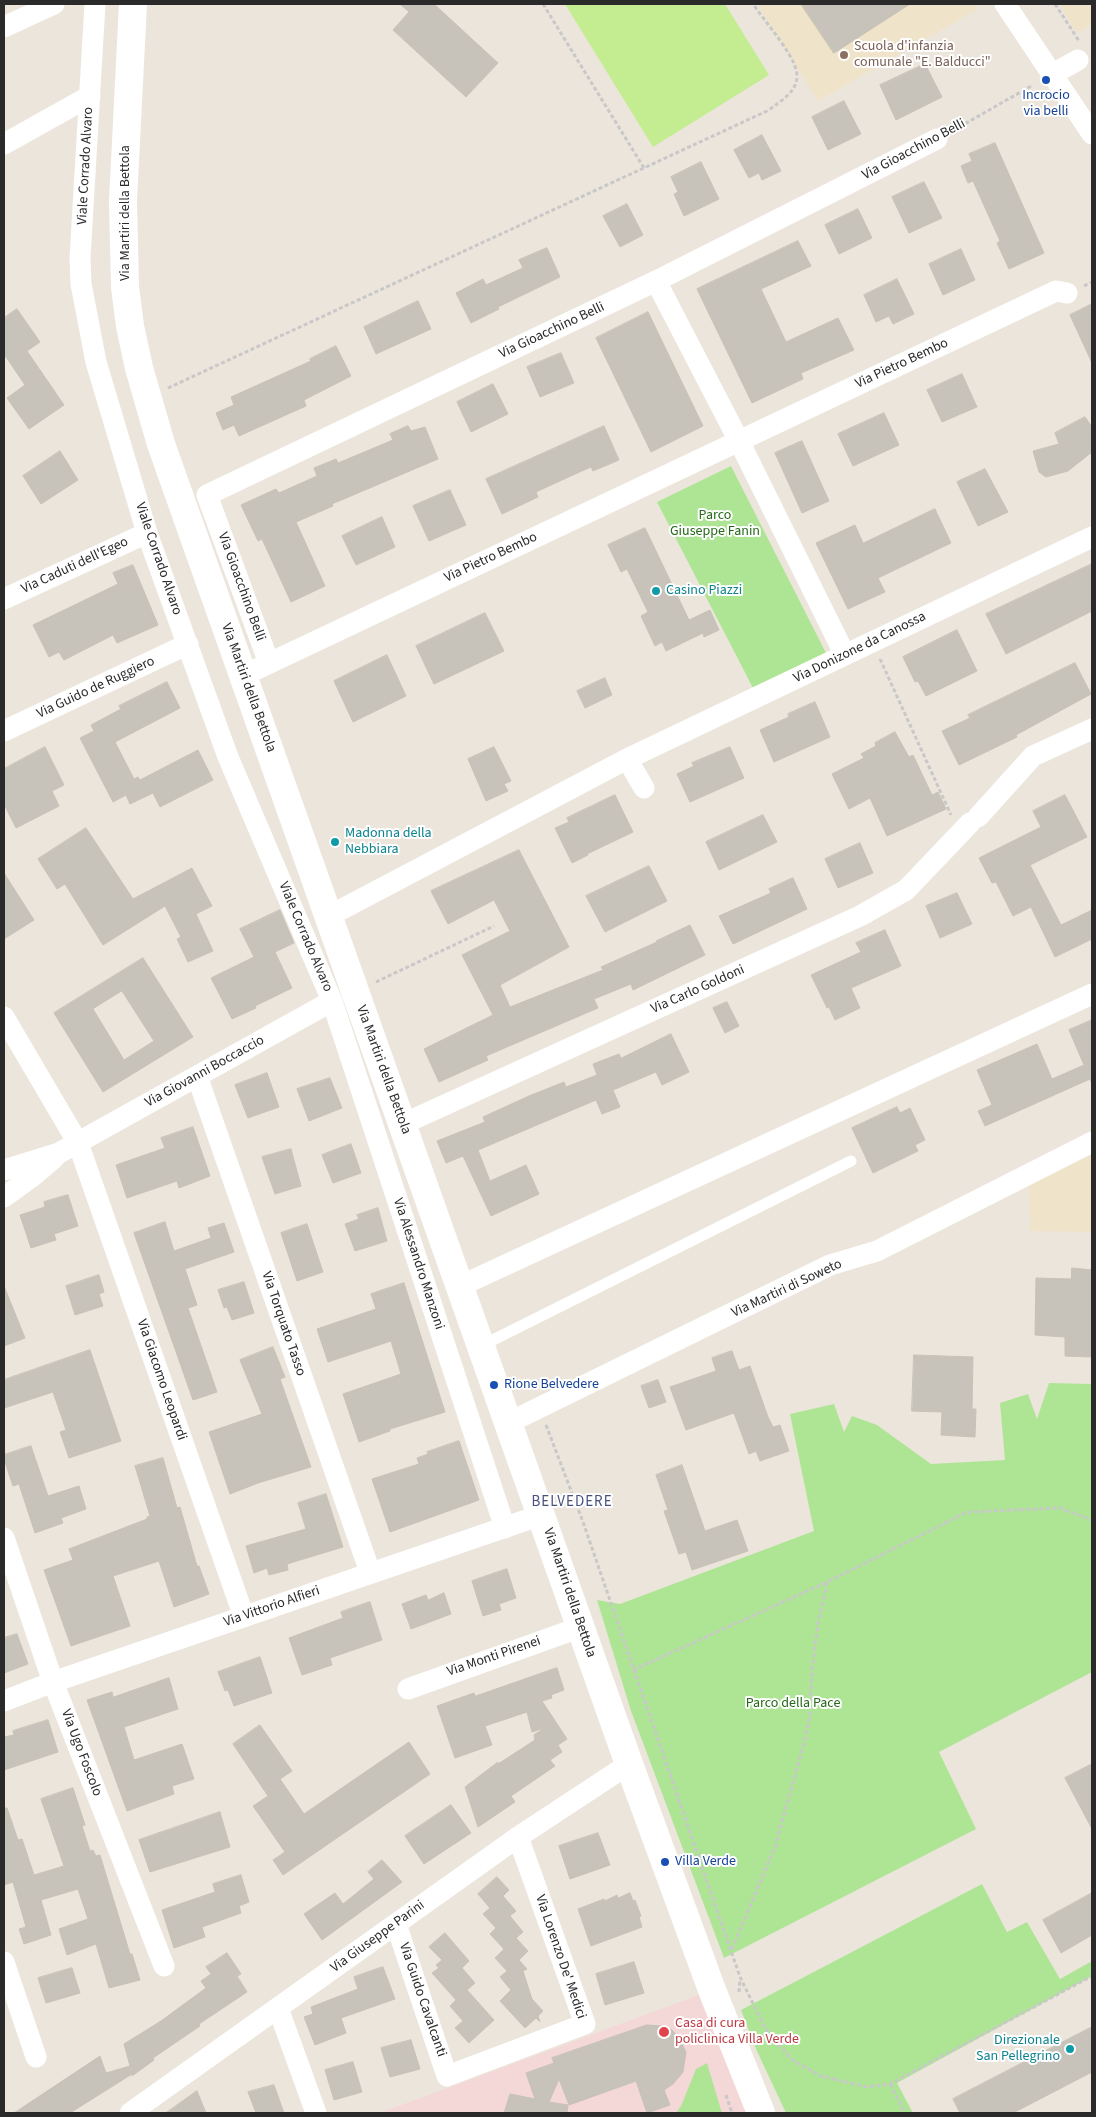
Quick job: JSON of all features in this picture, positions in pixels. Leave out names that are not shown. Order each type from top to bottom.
[{"type":"main road","name":"Via Martiri della Bettola","points":[[133,4],[123,201],[123,244],[130,326],[147,398],[161,444],[329,916],[344,996],[403,1124],[629,1764],[719,2008],[761,2113]]},
{"type":"street","points":[[4,27],[54,4]]},
{"type":"street","name":"Viale Corrado Alvaro","points":[[95,4],[80,258],[81,284],[96,362],[147,533],[228,757],[344,996]]},
{"type":"street","points":[[1005,4],[1092,134]]},
{"type":"street","points":[[1052,75],[1081,54]]},
{"type":"street","name":"Viale Corrado Alvaro","points":[[4,144],[90,96]]},
{"type":"street","name":"Via Gioacchino Belli","points":[[269,663],[207,495],[656,282],[937,139]]},
{"type":"street","points":[[656,282],[739,441],[845,655]]},
{"type":"street","name":"Via Pietro Bembo","points":[[244,675],[1056,292],[1067,293]]},
{"type":"street","name":"Via Caduti dell'Egeo","points":[[4,599],[147,533]]},
{"type":"street","name":"Via Donizone da Canossa","points":[[329,916],[627,759],[1092,537]]},
{"type":"street","name":"Via Guido de Ruggiero","points":[[4,732],[188,644]]},
{"type":"street","name":"Via Carlo Goldoni","points":[[403,1124],[860,916],[906,890],[1033,756],[1092,729]]},
{"type":"street","points":[[627,759],[644,788]]},
{"type":"street","points":[[460,1286],[1092,994]]},
{"type":"street","name":"Via Giovanni Boccaccio","points":[[78,1143],[344,996]]},
{"type":"street","name":"Via Alessandro Manzoni","points":[[344,996],[504,1528]]},
{"type":"street","name":"Via Giacomo Leopardi","points":[[4,1017],[78,1143],[244,1617]]},
{"type":"street","name":"Via Torquato Tasso","points":[[197,1076],[370,1572]]},
{"type":"street","name":"Via Martiri di Soweto","points":[[510,1429],[830,1265],[877,1251],[1092,1142]]},
{"type":"street","points":[[4,1170],[59,1153],[78,1143]]},
{"type":"street","points":[[4,1197],[33,1176],[59,1153]]},
{"type":"street","name":"Via Vittorio Alfieri","points":[[4,1700],[370,1572],[542,1515]]},
{"type":"street","name":"Via Ugo Foscolo","points":[[4,1538],[53,1682],[164,1966]]},
{"type":"street","name":"Via Monti Pirenei","points":[[408,1689],[581,1627]]},
{"type":"street","name":"Via Giuseppe Parini","points":[[130,2113],[518,1837],[629,1764]]},
{"type":"street","name":"Via Lorenzo De' Medici","points":[[448,2076],[585,2024],[518,1837]]},
{"type":"street","name":"Via Guido Cavalcanti","points":[[396,1924],[448,2076]]},
{"type":"street","points":[[4,1962],[36,2057]]},
{"type":"street","points":[[278,2008],[316,2113]]},
{"type":"lane","points":[[481,1346],[851,1161]]},
{"type":"path","points":[[542,4],[644,168]]},
{"type":"path","points":[[147,398],[767,111],[782,101],[792,91],[796,84],[796,66],[753,4]]},
{"type":"path","points":[[1055,4],[1081,54]]},
{"type":"path","name":"Via Gioacchino Belli","points":[[937,139],[1052,75]]},
{"type":"path","points":[[872,642],[969,824]]},
{"type":"path","points":[[344,996],[494,926]]},
{"type":"path","points":[[510,1429],[545,1423],[583,1522],[740,1977],[764,2028],[792,2060],[821,2076],[867,2087],[890,2084],[1092,1976]]},
{"type":"path","points":[[633,1670],[827,1582],[967,1512],[1060,1508],[1092,1520]]},
{"type":"path","points":[[732,1951],[775,1848],[804,1743],[810,1717],[812,1668],[818,1624],[827,1582]]},
{"type":"path","points":[[890,2084],[905,2113]]},
{"type":"shaded area","name":"Scuola d'infanzia comunale \"E. Balducci\"","points":[[757,4],[974,4],[978,9],[818,101]]},
{"type":"shaded area","points":[[1060,4],[1092,4],[1092,24],[1077,33]]},
{"type":"shaded area","points":[[1092,1144],[1092,1232],[1030,1231],[1029,1174]]},
{"type":"shaded area","name":"Casa di cura policlinica Villa Verde","points":[[712,1990],[761,2113],[380,2113]]},
{"type":"green space","points":[[565,4],[725,4],[769,75],[653,147]]},
{"type":"green space","name":"Parco Giuseppe Fanin","points":[[731,466],[826,653],[753,688],[657,502]]},
{"type":"green space","name":"Parco della Pace","points":[[1049,1383],[1092,1384],[1092,1672],[939,1752],[976,1829],[724,1958],[631,1711],[597,1600],[620,1604],[814,1531],[790,1414],[834,1404],[844,1432],[852,1416],[877,1425],[931,1464],[1005,1460],[1000,1403],[1028,1394],[1037,1419]]},
{"type":"green space","points":[[982,1884],[1007,1932],[1027,1922],[1060,1979],[1092,1961],[1092,1976],[897,2083],[913,2113],[786,2113],[756,2049],[741,2010]]},
{"type":"green space","points":[[707,2063],[722,2113],[676,2113],[681,2106],[696,2069]]},
{"type":"building","points":[[400,4],[434,4],[498,63],[466,97],[393,30],[409,12]]},
{"type":"building","points":[[801,4],[910,4],[834,53]]},
{"type":"building","points":[[925,64],[942,97],[896,120],[880,85]]},
{"type":"building","points":[[844,101],[861,134],[828,150],[812,117]]},
{"type":"building","points":[[762,135],[781,171],[762,180],[759,173],[749,178],[734,150]]},
{"type":"building","points":[[995,143],[1044,253],[1009,269],[997,243],[1000,241],[973,181],[968,183],[961,166],[972,161],[969,154]]},
{"type":"building","points":[[701,162],[719,199],[684,216],[674,194],[678,192],[671,177]]},
{"type":"building","points":[[924,182],[942,218],[909,233],[892,197]]},
{"type":"building","points":[[627,204],[643,235],[620,247],[603,216]]},
{"type":"building","points":[[858,209],[872,238],[839,254],[825,225]]},
{"type":"building","points":[[798,241],[811,266],[761,289],[786,342],[838,318],[854,350],[801,373],[803,379],[752,403],[697,289]]},
{"type":"building","points":[[547,248],[560,277],[498,307],[499,309],[471,323],[456,293],[483,279],[486,285],[523,268],[519,260]]},
{"type":"building","points":[[961,249],[975,280],[943,295],[929,264]]},
{"type":"building","points":[[897,279],[914,314],[893,324],[889,316],[876,322],[864,295]]},
{"type":"building","points":[[418,301],[431,329],[376,354],[364,327]]},
{"type":"building","points":[[1092,304],[1092,363],[1070,315]]},
{"type":"building","points":[[17,309],[40,342],[27,351],[64,405],[29,429],[7,398],[25,385],[4,354],[4,318]]},
{"type":"building","points":[[648,312],[703,426],[651,452],[596,338]]},
{"type":"building","points":[[336,346],[351,376],[304,400],[306,406],[239,436],[234,425],[223,430],[216,413],[234,405],[231,397],[311,361],[310,359]]},
{"type":"building","points":[[561,353],[574,383],[540,397],[527,367]]},
{"type":"building","points":[[962,374],[977,407],[942,422],[927,390]]},
{"type":"building","points":[[493,384],[508,414],[471,432],[457,402]]},
{"type":"building","points":[[884,413],[899,445],[853,466],[838,434]]},
{"type":"building","points":[[1085,417],[1092,427],[1092,452],[1068,471],[1046,477],[1039,472],[1033,451],[1059,444],[1055,433]]},
{"type":"building","points":[[408,426],[411,431],[425,427],[438,459],[332,504],[333,506],[296,522],[325,586],[291,602],[262,539],[258,541],[241,505],[276,489],[279,493],[317,476],[314,468],[336,459],[338,463],[393,440],[390,434]]},
{"type":"building","points":[[604,426],[619,460],[593,471],[591,467],[536,492],[538,497],[502,514],[486,479]]},
{"type":"building","points":[[802,441],[829,501],[802,513],[775,453]]},
{"type":"building","points":[[60,451],[78,480],[41,504],[23,476]]},
{"type":"building","points":[[985,469],[1008,512],[978,526],[957,482]]},
{"type":"building","points":[[450,490],[466,525],[429,541],[413,506]]},
{"type":"building","points":[[935,509],[951,543],[878,578],[885,592],[848,609],[816,543],[855,525],[863,543]]},
{"type":"building","points":[[382,517],[395,547],[356,565],[342,536]]},
{"type":"building","name":"Casino Piazzi","points":[[645,528],[689,620],[710,610],[719,630],[704,637],[703,633],[666,651],[662,642],[655,646],[641,616],[648,612],[627,569],[621,572],[608,545]]},
{"type":"building","points":[[1092,564],[1092,611],[1006,654],[986,614]]},
{"type":"building","points":[[133,565],[158,625],[117,643],[113,635],[64,660],[59,652],[49,657],[33,625],[118,584],[113,573]]},
{"type":"building","points":[[485,613],[504,651],[434,684],[416,646]]},
{"type":"building","points":[[957,630],[977,671],[926,696],[918,681],[915,682],[903,657]]},
{"type":"building","points":[[387,655],[406,696],[353,722],[334,681]]},
{"type":"building","points":[[1075,663],[1091,694],[1016,735],[1017,737],[959,765],[942,731],[970,718],[968,715]]},
{"type":"building","points":[[605,678],[612,695],[585,708],[577,691]]},
{"type":"building","points":[[167,682],[180,708],[115,742],[134,779],[138,777],[140,780],[198,750],[213,780],[160,807],[153,793],[130,804],[126,795],[113,802],[80,738],[94,731],[91,725],[121,709],[119,706]]},
{"type":"building","points":[[815,702],[830,737],[774,762],[760,730],[789,717],[788,714]]},
{"type":"building","points":[[895,732],[909,757],[913,755],[932,795],[938,792],[946,809],[887,836],[870,798],[849,809],[832,774],[864,758],[861,754],[876,746],[875,743]]},
{"type":"building","points":[[45,747],[64,785],[52,791],[59,806],[16,828],[4,804],[4,769]]},
{"type":"building","points":[[494,747],[511,781],[504,784],[508,791],[486,801],[468,759]]},
{"type":"building","points":[[730,747],[744,778],[690,802],[677,774],[694,766],[692,763]]},
{"type":"building","points":[[615,795],[633,832],[572,863],[555,828],[569,822],[567,818]]},
{"type":"building","points":[[1065,795],[1087,837],[1030,865],[1061,925],[1092,910],[1092,939],[1055,957],[1031,907],[1013,916],[996,882],[992,883],[979,858],[1041,827],[1033,811]]},
{"type":"building","points":[[763,815],[777,842],[719,870],[706,842]]},
{"type":"building","points":[[86,828],[133,899],[192,868],[212,906],[196,914],[213,951],[188,962],[177,939],[181,937],[165,906],[103,945],[65,884],[57,889],[38,859]]},
{"type":"building","points":[[860,843],[873,873],[838,888],[825,859]]},
{"type":"building","points":[[519,850],[569,947],[500,985],[510,1007],[603,970],[601,967],[690,925],[705,955],[633,990],[631,984],[594,999],[598,1008],[486,1056],[488,1060],[439,1082],[424,1049],[493,1015],[462,955],[510,931],[494,900],[448,924],[431,891]]},
{"type":"building","points":[[649,866],[667,901],[605,932],[586,896]]},
{"type":"building","points":[[4,873],[34,920],[4,939]]},
{"type":"building","points":[[793,878],[807,909],[733,944],[719,916],[771,893],[769,889]]},
{"type":"building","points":[[957,893],[972,924],[940,938],[926,906]]},
{"type":"building","points":[[280,910],[294,943],[275,952],[292,988],[232,1019],[211,978],[254,957],[240,929]]},
{"type":"building","points":[[885,930],[901,966],[851,988],[860,1008],[835,1020],[811,975],[861,952],[856,943]]},
{"type":"building","points":[[143,958],[193,1037],[103,1092],[54,1013]],"holes":[[[122,991],[154,1041],[124,1060],[93,1009]]]},
{"type":"building","points":[[727,1002],[739,1026],[725,1033],[713,1008]]},
{"type":"building","points":[[1092,1020],[1092,1084],[1090,1079],[985,1126],[978,1111],[992,1105],[977,1070],[1037,1044],[1052,1079],[1084,1065],[1069,1030]]},
{"type":"building","points":[[671,1034],[689,1072],[662,1085],[656,1072],[613,1090],[620,1107],[602,1114],[596,1100],[478,1150],[490,1181],[526,1165],[539,1194],[491,1216],[463,1156],[446,1163],[437,1141],[485,1122],[483,1117],[529,1096],[564,1082],[566,1087],[597,1075],[593,1064],[619,1054],[621,1058]]},
{"type":"building","points":[[267,1073],[279,1107],[248,1118],[235,1085]]},
{"type":"building","points":[[330,1078],[342,1108],[309,1121],[297,1089]]},
{"type":"building","points":[[897,1107],[900,1113],[910,1108],[925,1140],[915,1145],[918,1151],[873,1173],[852,1128]]},
{"type":"building","points":[[193,1127],[210,1176],[179,1188],[177,1181],[127,1198],[116,1165],[165,1148],[161,1138]]},
{"type":"building","points":[[351,1144],[361,1173],[333,1183],[322,1155]]},
{"type":"building","points":[[291,1149],[301,1186],[275,1194],[262,1157]]},
{"type":"building","points":[[68,1195],[78,1226],[54,1234],[56,1240],[31,1248],[20,1215],[45,1207],[44,1202]]},
{"type":"building","points":[[378,1208],[387,1241],[355,1251],[345,1224],[359,1219],[357,1215]]},
{"type":"building","points":[[165,1222],[174,1251],[211,1238],[208,1228],[224,1223],[234,1252],[185,1269],[197,1305],[188,1308],[217,1392],[193,1400],[134,1233]]},
{"type":"building","points":[[307,1224],[323,1272],[297,1281],[281,1233]]},
{"type":"building","points":[[1072,1268],[1092,1270],[1092,1357],[1065,1356],[1065,1337],[1035,1335],[1036,1278],[1071,1279]]},
{"type":"building","points":[[99,1275],[104,1292],[99,1294],[103,1306],[75,1315],[66,1286]]},
{"type":"building","points":[[244,1282],[254,1313],[232,1320],[227,1307],[224,1308],[218,1290]]},
{"type":"building","points":[[404,1283],[445,1412],[390,1429],[390,1431],[359,1442],[343,1394],[401,1374],[391,1341],[328,1362],[317,1329],[376,1309],[371,1294]]},
{"type":"building","points":[[4,1286],[25,1338],[4,1346]]},
{"type":"building","points":[[273,1347],[285,1377],[280,1379],[311,1467],[258,1483],[230,1494],[209,1432],[262,1414],[240,1360]]},
{"type":"building","points":[[90,1350],[121,1441],[69,1458],[60,1432],[66,1430],[53,1392],[4,1408],[4,1380]]},
{"type":"building","points":[[732,1351],[739,1370],[750,1366],[768,1417],[773,1427],[780,1425],[789,1451],[760,1461],[756,1451],[749,1454],[734,1413],[686,1430],[670,1387],[716,1371],[712,1358]]},
{"type":"building","points":[[914,1355],[973,1357],[972,1409],[976,1409],[975,1437],[941,1435],[942,1412],[912,1411]]},
{"type":"building","points":[[658,1380],[666,1402],[649,1408],[641,1386]]},
{"type":"building","points":[[459,1441],[479,1500],[390,1532],[372,1479],[419,1464],[417,1458],[428,1454],[427,1452]]},
{"type":"building","points":[[31,1446],[48,1496],[79,1486],[86,1509],[61,1518],[63,1523],[35,1533],[19,1484],[13,1486],[4,1459],[4,1455]]},
{"type":"building","points":[[163,1458],[177,1508],[180,1507],[197,1566],[199,1566],[209,1594],[174,1607],[159,1561],[113,1576],[130,1626],[71,1646],[44,1570],[73,1560],[69,1549],[147,1519],[150,1516],[135,1466]]},
{"type":"building","points":[[682,1465],[705,1531],[737,1520],[748,1551],[692,1570],[686,1552],[679,1554],[664,1511],[668,1510],[656,1475]]},
{"type":"building","points":[[326,1494],[343,1547],[287,1564],[288,1570],[269,1575],[267,1568],[254,1573],[246,1546],[306,1529],[298,1503]]},
{"type":"building","points":[[507,1569],[516,1598],[499,1604],[501,1610],[483,1616],[472,1581]]},
{"type":"building","points":[[444,1593],[451,1614],[411,1629],[402,1604],[426,1595],[428,1600]]},
{"type":"building","points":[[370,1602],[382,1640],[330,1658],[332,1665],[302,1675],[289,1638],[343,1618],[341,1612]]},
{"type":"building","points":[[17,1634],[28,1664],[4,1673],[4,1638]]},
{"type":"building","points":[[260,1657],[272,1693],[234,1706],[228,1690],[225,1691],[218,1672]]},
{"type":"building","points":[[557,1668],[564,1690],[551,1695],[552,1698],[542,1701],[567,1739],[558,1745],[562,1752],[550,1760],[555,1766],[511,1796],[515,1802],[478,1827],[465,1787],[498,1762],[498,1764],[535,1740],[534,1735],[544,1728],[532,1732],[527,1712],[485,1726],[492,1745],[455,1758],[437,1706],[474,1693],[475,1696]]},
{"type":"building","points":[[169,1678],[178,1709],[124,1727],[134,1760],[182,1744],[194,1779],[172,1786],[174,1794],[127,1811],[87,1700],[112,1692],[113,1697]]},
{"type":"building","points":[[48,1720],[58,1752],[4,1770],[4,1737],[14,1735],[13,1731]]},
{"type":"building","points":[[260,1725],[292,1771],[280,1779],[304,1814],[409,1742],[430,1774],[283,1875],[273,1860],[285,1852],[253,1806],[268,1796],[233,1744]]},
{"type":"building","points":[[1092,1764],[1092,1829],[1065,1778]]},
{"type":"building","points":[[73,1788],[85,1825],[82,1826],[90,1851],[93,1850],[96,1856],[100,1855],[130,1954],[132,1954],[140,1980],[109,1988],[96,1944],[67,1955],[59,1929],[88,1919],[78,1889],[41,1900],[51,1935],[24,1944],[19,1929],[26,1927],[13,1882],[4,1885],[4,1808],[7,1808],[18,1840],[22,1839],[34,1875],[64,1866],[41,1799]]},
{"type":"building","points":[[451,1805],[471,1833],[424,1864],[405,1836]]},
{"type":"building","points":[[220,1812],[230,1847],[150,1872],[139,1840]]},
{"type":"building","points":[[598,1833],[610,1865],[570,1879],[559,1846]]},
{"type":"building","points":[[382,1860],[402,1882],[322,1940],[304,1914],[335,1893],[343,1904],[374,1879],[368,1872]]},
{"type":"building","points":[[241,1875],[249,1902],[239,1906],[241,1913],[202,1927],[205,1937],[174,1948],[162,1910],[215,1892],[213,1884]]},
{"type":"building","points":[[497,1877],[509,1890],[503,1896],[516,1911],[510,1916],[523,1932],[516,1938],[528,1951],[519,1960],[527,1969],[523,1971],[532,1999],[543,2011],[538,2016],[540,2022],[536,2018],[525,2028],[500,2001],[511,1990],[500,1977],[507,1971],[495,1958],[504,1949],[490,1934],[496,1928],[483,1914],[490,1908],[478,1894]]},
{"type":"building","points":[[630,1893],[641,1916],[639,1917],[642,1927],[591,1946],[578,1909],[604,1899],[605,1901],[617,1895],[618,1898]]},
{"type":"building","points":[[1092,1893],[1092,1935],[1061,1953],[1043,1920]]},
{"type":"building","points":[[445,1933],[469,1961],[462,1968],[475,1983],[467,1990],[494,2020],[469,2043],[455,2028],[463,2021],[450,2006],[456,2000],[432,1973],[439,1968],[436,1965],[442,1960],[429,1947]]},
{"type":"building","points":[[227,1953],[241,1974],[237,1976],[247,1992],[199,2024],[200,2026],[153,2058],[154,2060],[132,2076],[132,2074],[70,2113],[14,2113],[100,2056],[106,2073],[130,2066],[124,2044],[161,2021],[206,1988],[201,1981],[211,1974],[206,1967]]},
{"type":"building","points":[[634,1962],[644,1993],[605,2005],[596,1974]]},
{"type":"building","points":[[383,1967],[395,1999],[341,2018],[346,2033],[315,2045],[304,2017],[313,2014],[311,2007],[358,1989],[354,1977]]},
{"type":"building","points":[[72,1968],[80,1993],[46,2003],[38,1978]]},
{"type":"building","points":[[647,2025],[663,2026],[672,2030],[679,2038],[686,2052],[683,2072],[673,2084],[664,2090],[670,2105],[647,2113],[636,2081],[569,2105],[559,2079],[549,2102],[568,2105],[567,2113],[504,2113],[510,2094],[535,2099],[526,2073],[554,2063],[552,2058]]},
{"type":"building","name":"Direzionale San Pellegrino","points":[[1092,2027],[1092,2072],[1013,2113],[960,2113],[953,2099]]},
{"type":"building","points":[[411,2040],[420,2069],[390,2077],[381,2048]]},
{"type":"building","points":[[353,2062],[362,2092],[334,2100],[325,2070]]},
{"type":"building","points":[[274,2085],[284,2113],[256,2113],[248,2092]]},
{"type":"building","points":[[197,2091],[206,2113],[166,2113]]},
{"type":"place","name":"Scuola d'infanzia comunale \"E. Balducci\"","points":[[844,55]]},
{"type":"place","name":"Incrocio via belli","points":[[1046,80]]},
{"type":"place","name":"Casino Piazzi","points":[[656,591]]},
{"type":"place","name":"Madonna della Nebbiara","points":[[335,842]]},
{"type":"place","name":"Rione Belvedere","points":[[494,1385]]},
{"type":"place","name":"Villa Verde","points":[[665,1862]]},
{"type":"place","name":"Casa di cura policlinica Villa Verde","points":[[664,2032]]},
{"type":"place","name":"Direzionale San Pellegrino","points":[[1070,2049]]},
{"type":"district","name":"BELVEDERE","points":[[572,1503]]}]
